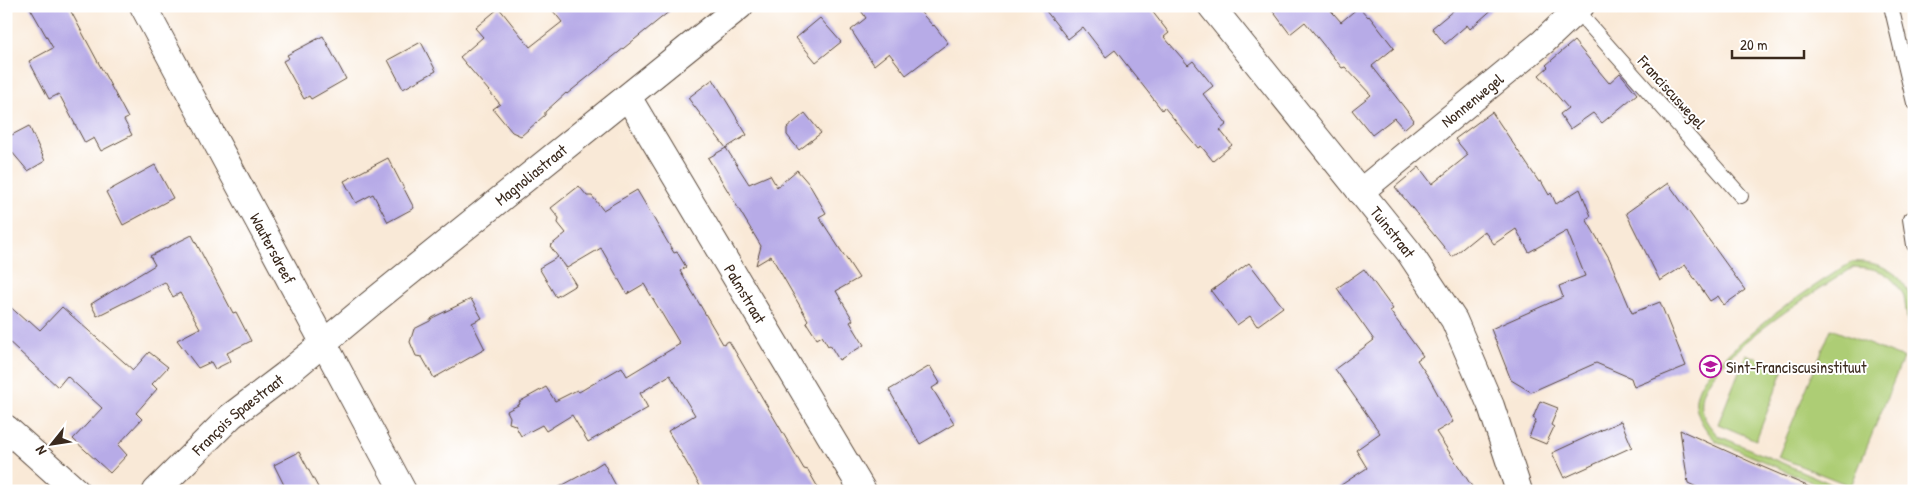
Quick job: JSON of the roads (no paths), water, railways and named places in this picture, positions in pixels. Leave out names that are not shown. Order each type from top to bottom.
[{"type":"street","name":"Wautersdreef","points":[[143,6],[403,491]]},
{"type":"street","name":"Magnoliastraat","points":[[323,343],[740,6]]},
{"type":"street","name":"Tuinstraat","points":[[1211,6],[1409,252],[1454,320],[1491,406],[1519,491]]},
{"type":"street","name":"Nonnenwegel","points":[[1360,192],[1543,42],[1579,8]]},
{"type":"street","name":"Palmstraat","points":[[628,97],[863,491]]},
{"type":"street","name":"François Spaestraat","points":[[156,491],[232,416],[323,343]]},
{"type":"street","points":[[6,428],[76,491]]},
{"type":"lane","points":[[1891,6],[1914,102]]},
{"type":"lane","name":"Franciscuswegel","points":[[1579,8],[1741,196]]},
{"type":"lane","points":[[1914,218],[1910,219],[1914,245]]},
{"type":"place","name":"Sint-Franciscusinstituut","points":[[1710,367]]}]
